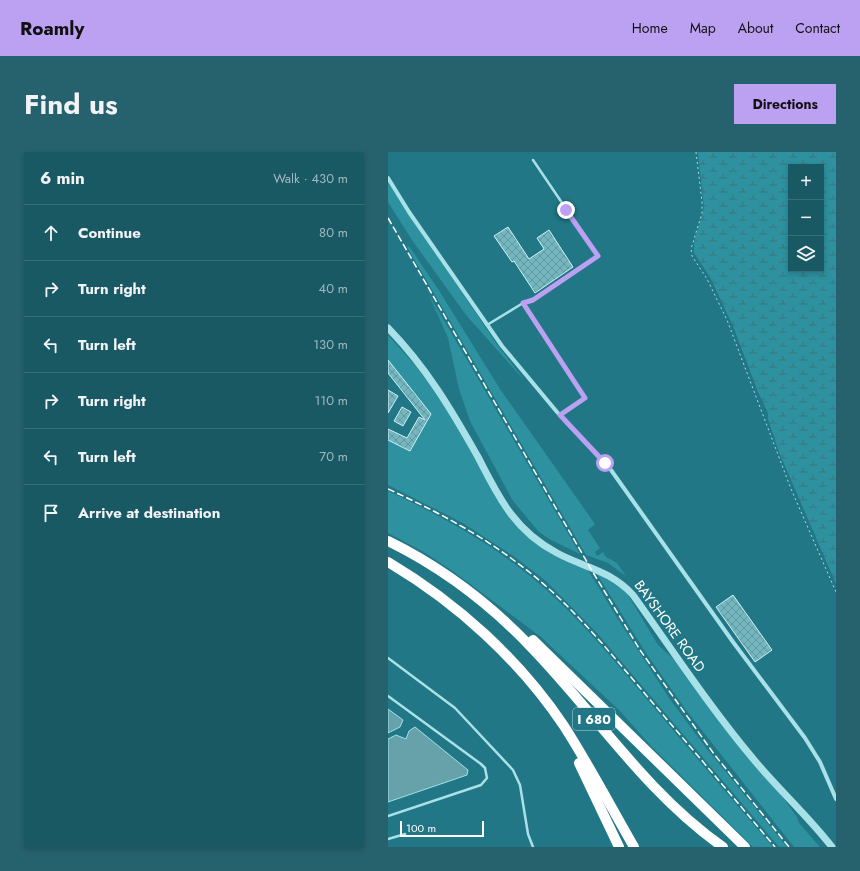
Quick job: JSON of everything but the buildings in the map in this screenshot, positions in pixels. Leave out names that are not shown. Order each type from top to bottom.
[{"type":"highway","name":"I 680","points":[[388,541],[444,574],[478,598],[531,646],[650,782],[712,839],[723,847]]},
{"type":"highway","name":"I 680","points":[[388,562],[438,595],[476,626],[511,660],[543,698],[571,739],[634,847]]},
{"type":"highway","points":[[478,598],[490,604],[525,633],[745,847]]},
{"type":"highway","points":[[543,698],[598,801],[619,847]]},
{"type":"street","points":[[388,178],[409,212],[487,325],[519,368],[611,470],[728,636],[805,738],[820,762],[836,799]]},
{"type":"street","name":"BAYSHORE ROAD","points":[[388,328],[416,358],[443,396],[511,514],[531,536],[558,554],[599,570],[624,585],[633,595],[708,700],[756,762],[806,814],[832,847]]},
{"type":"lane","points":[[487,325],[523,303],[533,300],[598,256],[533,160]]},
{"type":"lane","points":[[523,303],[585,398],[560,415]]},
{"type":"lane","points":[[388,658],[455,708],[513,770],[520,786],[528,834],[533,847]]},
{"type":"lane","points":[[388,696],[481,764],[487,773],[487,778],[481,785],[388,816]]},
{"type":"lane","points":[[388,839],[405,834]]},
{"type":"path","points":[[696,152],[702,213],[691,249],[692,256],[710,285],[727,320],[791,488],[836,592]]},
{"type":"green space","points":[[698,152],[836,152],[836,584],[779,452],[768,419],[768,413],[758,392],[733,326],[710,277],[694,253],[694,242],[704,208]]},
{"type":"green space","points":[[388,182],[498,346],[526,382],[466,315],[412,240],[388,202]]},
{"type":"green space","points":[[409,246],[440,292],[500,389],[595,524],[588,530],[600,548],[595,552],[597,556],[603,552],[606,557],[617,563],[626,576],[608,563],[586,555],[407,247]]},
{"type":"green space","points":[[428,293],[580,554],[551,540],[539,532],[513,501],[470,421],[459,389],[448,338]]},
{"type":"green space","points":[[388,335],[414,364],[439,396],[526,533],[588,570],[669,698],[707,749],[787,847],[779,847],[597,633],[546,581],[512,555],[463,523],[388,485],[388,440],[410,451],[431,414],[388,361]]},
{"type":"green space","points":[[388,491],[440,517],[490,546],[521,569],[557,600],[590,633],[773,847],[753,847],[652,747],[619,710],[541,637],[454,572],[424,552],[388,533]]},
{"type":"green space","points":[[595,571],[617,584],[628,595],[658,645],[676,661],[776,788],[797,817],[799,823],[820,847],[794,847],[686,710],[646,653]]},
{"type":"shaded area","points":[[388,709],[403,720],[400,727],[388,733]]},
{"type":"shaded area","points":[[415,727],[468,770],[467,775],[388,802],[388,739],[396,735],[406,739],[409,731]]},
{"type":"railway","points":[[388,218],[594,574],[640,650],[714,754],[789,847]]},
{"type":"railway","points":[[388,489],[424,506],[475,534],[524,568],[558,597],[603,645],[775,847]]},
{"type":"route","points":[[566,210],[598,256],[533,300],[523,303],[585,398],[560,415],[605,463]]}]
